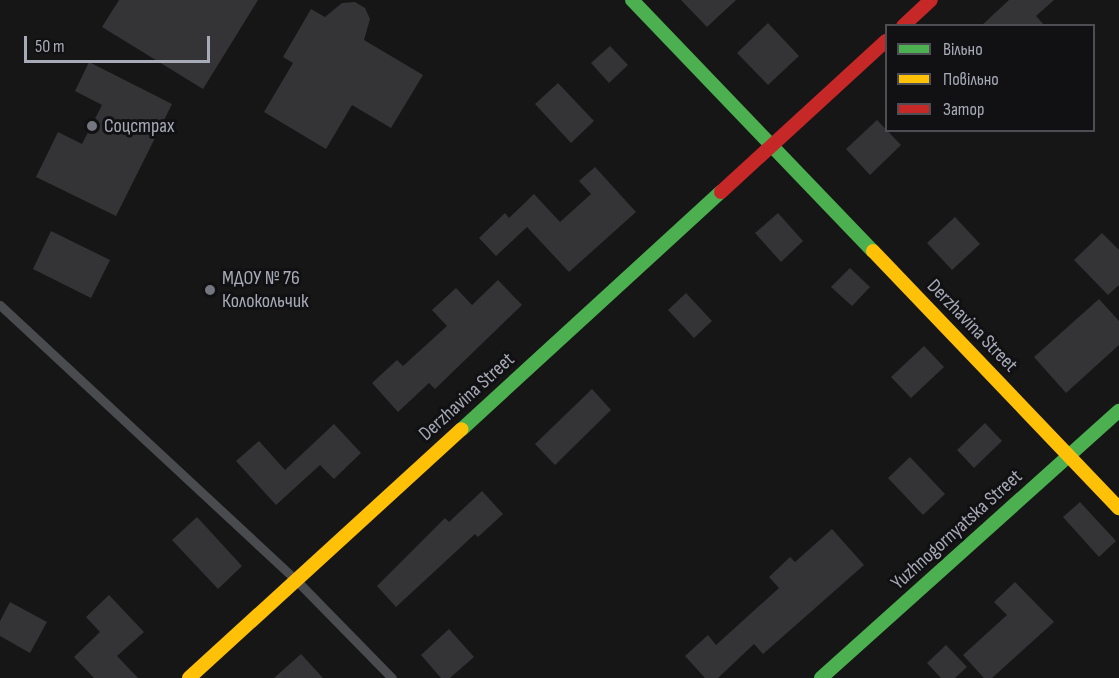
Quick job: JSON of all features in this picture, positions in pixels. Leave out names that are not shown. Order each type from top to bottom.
[{"type":"street","name":"Derzhavina Street","points":[[632,0],[1119,508]]},
{"type":"street","points":[[905,24],[931,0]]},
{"type":"street","name":"Derzhavina Street","points":[[189,678],[885,42]]},
{"type":"street","name":"Yuzhnogornyatska Street","points":[[821,678],[1119,411]]},
{"type":"lane","points":[[0,305],[296,580],[392,678]]},
{"type":"building","points":[[119,0],[258,0],[203,89],[102,27]]},
{"type":"building","points":[[681,0],[736,0],[707,27]]},
{"type":"building","points":[[1009,0],[1054,0],[1036,16],[1043,24],[983,24]]},
{"type":"building","points":[[355,2],[365,8],[370,19],[364,40],[423,75],[391,128],[352,105],[326,149],[264,112],[293,63],[283,57],[311,9],[325,17],[342,3]]},
{"type":"building","points":[[768,23],[799,56],[768,85],[737,53]]},
{"type":"building","points":[[610,46],[628,65],[609,83],[591,63]]},
{"type":"building","points":[[89,62],[172,104],[116,216],[36,177],[58,132],[82,144],[102,105],[75,91]]},
{"type":"building","points":[[558,83],[594,121],[571,143],[535,104]]},
{"type":"building","points":[[877,120],[885,128],[885,132],[889,132],[901,145],[870,175],[846,149]]},
{"type":"building","points":[[595,167],[636,212],[569,272],[527,227],[496,256],[479,238],[505,213],[509,218],[534,194],[560,222],[591,194],[579,181]]},
{"type":"building","points":[[778,213],[803,241],[781,262],[755,233]]},
{"type":"building","points":[[955,217],[980,244],[952,270],[927,243]]},
{"type":"building","points":[[51,231],[110,260],[91,298],[33,269]]},
{"type":"building","points":[[1102,233],[1119,250],[1119,285],[1108,295],[1074,260]]},
{"type":"building","points":[[850,268],[870,287],[852,306],[831,287]]},
{"type":"building","points":[[498,280],[522,305],[435,389],[429,383],[398,412],[372,383],[397,360],[403,366],[447,326],[432,310],[456,288],[472,305]]},
{"type":"building","points":[[686,293],[712,321],[694,338],[668,310]]},
{"type":"building","points":[[1099,299],[1119,321],[1119,345],[1066,393],[1034,357]]},
{"type":"building","points":[[924,346],[944,367],[911,398],[891,377]]},
{"type":"building","points":[[592,389],[611,410],[555,465],[535,444]]},
{"type":"building","points":[[985,423],[1002,441],[974,468],[957,450]]},
{"type":"building","points":[[334,424],[361,453],[334,479],[320,465],[276,505],[236,461],[259,441],[285,470]]},
{"type":"building","points":[[910,457],[945,494],[923,515],[888,478]]},
{"type":"building","points":[[482,491],[503,514],[478,537],[475,534],[396,607],[377,586],[445,518],[449,522]]},
{"type":"building","points":[[1080,502],[1116,541],[1099,557],[1063,517]]},
{"type":"building","points":[[197,517],[242,566],[218,589],[172,540]]},
{"type":"building","points":[[832,529],[864,565],[763,654],[754,644],[718,678],[705,678],[685,656],[708,635],[716,645],[779,588],[769,577],[790,557],[795,562]]},
{"type":"building","points":[[1015,582],[1054,622],[992,678],[984,678],[963,655],[1007,615],[994,602]]},
{"type":"building","points":[[109,595],[144,632],[117,656],[138,678],[94,678],[74,657],[100,632],[86,617]]},
{"type":"building","points":[[10,602],[47,622],[30,653],[0,636],[0,621]]},
{"type":"building","points":[[449,629],[474,657],[450,678],[441,678],[421,655]]},
{"type":"building","points":[[946,645],[967,667],[955,678],[941,678],[927,663]]},
{"type":"building","points":[[301,654],[323,678],[274,678]]},
{"type":"traffic: fast","points":[[632,0],[873,251]]},
{"type":"traffic: fast","points":[[462,429],[721,192]]},
{"type":"traffic: fast","points":[[821,678],[1119,411]]},
{"type":"traffic: slow","points":[[873,251],[1119,508]]},
{"type":"traffic: slow","points":[[189,678],[462,429]]},
{"type":"traffic: jam","points":[[905,24],[931,0]]},
{"type":"traffic: jam","points":[[721,192],[885,42]]},
{"type":"place","name":"Соцстрах","points":[[92,126]]},
{"type":"place","name":"МДОУ № 76 Колокольчик","points":[[210,290]]}]
